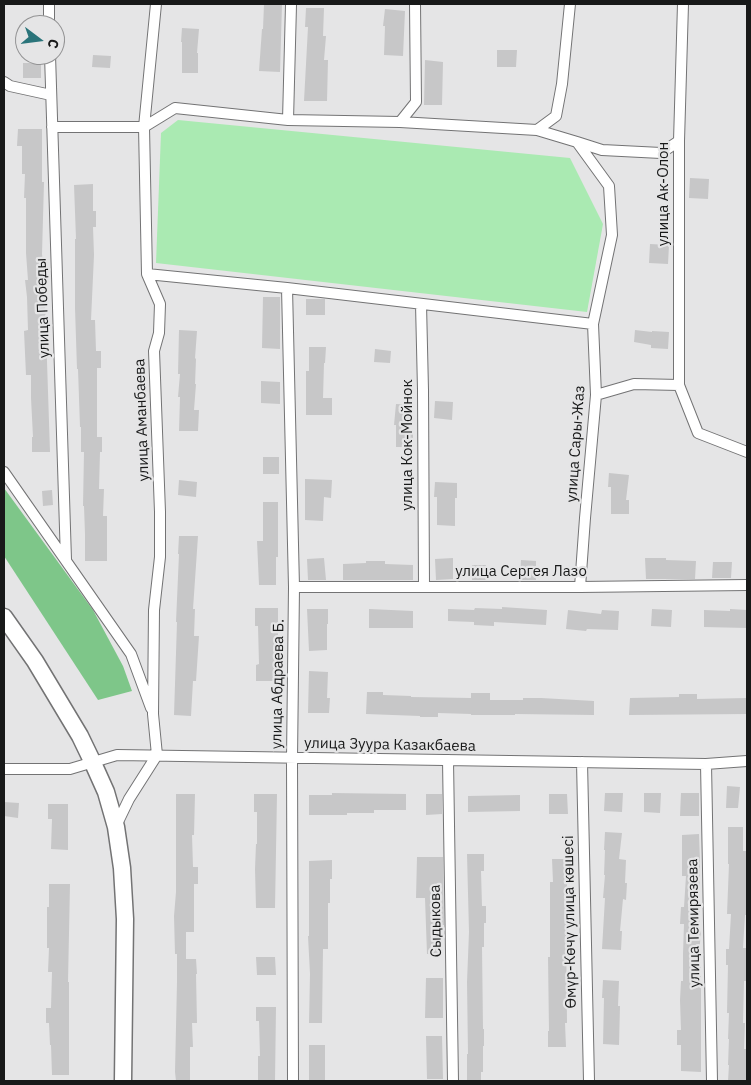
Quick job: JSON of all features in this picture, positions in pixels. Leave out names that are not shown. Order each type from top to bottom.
[{"type":"main road","points":[[4,617],[34,661],[80,736],[106,792],[116,827],[122,868],[125,919],[123,1081]]},
{"type":"street","name":"улица Аманбаева","points":[[156,4],[144,127],[147,274],[160,304],[159,333],[154,351],[160,503],[160,557],[154,610],[153,714],[157,755]]},
{"type":"street","points":[[400,122],[416,102],[415,4]]},
{"type":"street","points":[[538,130],[556,116],[562,84],[570,4]]},
{"type":"street","name":"улица Ак-Олон","points":[[679,385],[679,141],[683,4]]},
{"type":"street","points":[[288,120],[291,5]]},
{"type":"street","name":"улица Победы","points":[[50,65],[66,560]]},
{"type":"street","points":[[4,82],[10,86],[51,95]]},
{"type":"street","points":[[52,127],[144,127],[175,108],[288,120],[400,122],[538,130],[602,150],[661,152],[679,141]]},
{"type":"street","name":"улица Сары-Жаз","points":[[577,142],[609,186],[612,235],[593,324],[596,395],[580,587]]},
{"type":"street","points":[[147,274],[287,288],[593,324]]},
{"type":"street","name":"улица Абдраева Б.","points":[[287,288],[294,587],[292,758],[294,1081]]},
{"type":"street","name":"улица Кок-Мойнок","points":[[421,304],[424,587]]},
{"type":"street","points":[[596,395],[634,384],[679,385],[698,433],[747,452]]},
{"type":"street","points":[[4,472],[131,654],[153,714]]},
{"type":"street","name":"улица Сергея Лазо","points":[[294,587],[747,586]]},
{"type":"street","name":"улица Зуура Казакбаева","points":[[4,769],[70,769],[117,755],[706,764],[747,761]]},
{"type":"street","points":[[116,827],[129,798],[157,755]]},
{"type":"street","name":"Сыдыкова","points":[[448,760],[453,1081]]},
{"type":"street","name":"Өмүр-Көчү улица көшесі","points":[[582,762],[588,1081]]},
{"type":"street","name":"улица Темирязева","points":[[706,764],[712,1081]]},
{"type":"green space","points":[[178,120],[570,158],[603,224],[587,312],[156,263],[161,133]]},
{"type":"green space","points":[[4,488],[93,610],[123,666],[132,691],[98,700],[4,556]]},
{"type":"building","points":[[264,4],[282,4],[280,72],[259,71]]},
{"type":"building","points":[[306,8],[324,8],[323,36],[326,36],[324,60],[328,60],[327,101],[304,101],[308,27],[305,27]]},
{"type":"building","points":[[385,9],[405,11],[403,56],[384,55],[385,26],[383,26]]},
{"type":"building","points":[[182,28],[199,29],[198,73],[182,73]]},
{"type":"building","points":[[497,50],[517,50],[516,67],[497,67]]},
{"type":"building","points":[[93,55],[111,56],[110,68],[92,67]]},
{"type":"building","points":[[425,60],[443,62],[442,105],[424,105]]},
{"type":"building","points":[[23,65],[41,65],[41,78],[23,78]]},
{"type":"building","points":[[18,129],[42,129],[42,182],[44,182],[42,254],[50,452],[32,452],[31,375],[26,375],[24,331],[28,330],[25,280],[28,280],[26,198],[24,198],[25,174],[22,174],[22,146],[17,146]]},
{"type":"building","points":[[690,178],[709,179],[708,199],[689,198]]},
{"type":"building","points":[[93,184],[93,211],[96,211],[96,227],[93,227],[94,255],[91,320],[95,320],[96,351],[101,351],[101,368],[97,368],[97,437],[102,437],[99,489],[104,489],[103,516],[107,516],[107,561],[85,561],[84,452],[81,452],[77,369],[74,185]]},
{"type":"building","points":[[650,244],[669,245],[668,264],[649,263]]},
{"type":"building","points":[[263,297],[280,297],[280,349],[262,348]]},
{"type":"building","points":[[306,299],[325,299],[325,315],[306,315]]},
{"type":"building","points":[[179,330],[197,331],[194,410],[199,410],[198,431],[179,431]]},
{"type":"building","points":[[635,330],[669,332],[668,349],[651,348],[651,345],[634,342]]},
{"type":"building","points":[[309,347],[326,347],[323,398],[332,398],[332,415],[306,415],[306,371],[309,371]]},
{"type":"building","points":[[375,349],[391,351],[390,363],[374,362]]},
{"type":"building","points":[[261,381],[280,382],[280,404],[261,403]]},
{"type":"building","points":[[435,401],[453,402],[452,420],[434,418]]},
{"type":"building","points":[[396,404],[413,405],[410,432],[413,432],[413,447],[396,447],[396,425],[394,425]]},
{"type":"building","points":[[263,457],[279,457],[279,474],[263,474]]},
{"type":"building","points":[[609,473],[629,475],[626,500],[629,500],[629,514],[611,514],[611,487],[608,487]]},
{"type":"building","points":[[305,479],[332,480],[331,498],[324,497],[323,521],[305,520]]},
{"type":"building","points":[[179,480],[197,482],[196,497],[178,495]]},
{"type":"building","points":[[435,482],[457,483],[455,526],[437,525],[437,497],[434,497]]},
{"type":"building","points":[[52,490],[53,505],[43,506],[42,491]]},
{"type":"building","points":[[263,502],[278,502],[276,585],[259,585],[257,541],[263,541]]},
{"type":"building","points":[[179,536],[198,536],[193,609],[195,609],[194,636],[199,636],[191,716],[174,715]]},
{"type":"building","points":[[324,558],[326,580],[308,580],[307,559]]},
{"type":"building","points":[[453,558],[453,579],[436,580],[435,559]]},
{"type":"building","points":[[645,558],[696,561],[695,579],[646,579]]},
{"type":"building","points":[[521,560],[536,561],[536,580],[520,580]]},
{"type":"building","points":[[366,561],[385,561],[385,564],[413,565],[413,580],[343,580],[343,564],[366,563]]},
{"type":"building","points":[[713,562],[732,562],[731,578],[712,578]]},
{"type":"building","points":[[472,565],[486,565],[486,580],[472,580]]},
{"type":"building","points":[[502,607],[547,610],[546,625],[494,622],[494,626],[474,625],[474,622],[448,621],[448,609],[502,609]]},
{"type":"building","points":[[255,608],[278,608],[277,681],[256,681],[256,665],[259,664],[258,626],[255,626]]},
{"type":"building","points":[[307,609],[328,609],[327,650],[309,651]]},
{"type":"building","points":[[369,609],[413,611],[413,628],[369,628]]},
{"type":"building","points":[[652,609],[672,610],[671,627],[651,626]]},
{"type":"building","points":[[730,609],[747,610],[747,628],[704,627],[704,610],[730,611]]},
{"type":"building","points":[[568,610],[601,614],[602,610],[619,611],[618,630],[587,629],[586,631],[566,629]]},
{"type":"building","points":[[309,671],[328,672],[327,698],[330,698],[329,713],[308,713]]},
{"type":"building","points":[[367,692],[383,692],[383,695],[411,697],[471,698],[471,693],[490,693],[490,700],[541,698],[594,701],[594,715],[471,715],[438,713],[438,717],[420,717],[366,714]]},
{"type":"building","points":[[679,694],[697,694],[697,699],[747,698],[747,714],[629,715],[630,698],[679,697]]},
{"type":"building","points":[[727,786],[740,787],[738,808],[726,808]]},
{"type":"building","points":[[332,793],[406,794],[406,810],[374,810],[374,813],[347,813],[347,815],[309,815],[309,795],[332,795]]},
{"type":"building","points":[[605,793],[623,793],[622,812],[604,811]]},
{"type":"building","points":[[644,793],[661,793],[660,813],[644,812]]},
{"type":"building","points":[[681,793],[699,793],[699,816],[680,816]]},
{"type":"building","points":[[176,794],[195,794],[194,835],[192,835],[193,867],[198,867],[198,884],[194,884],[194,932],[186,932],[186,959],[196,959],[197,974],[197,1023],[192,1023],[193,1047],[190,1047],[190,1081],[176,1081],[175,1072],[177,982],[174,916],[176,892]]},
{"type":"building","points":[[254,794],[277,794],[275,908],[256,908],[257,812],[254,812]]},
{"type":"building","points":[[426,794],[442,794],[442,814],[426,815]]},
{"type":"building","points":[[549,794],[567,794],[568,814],[549,814]]},
{"type":"building","points":[[520,795],[520,811],[468,812],[468,796]]},
{"type":"building","points":[[4,802],[19,803],[18,818],[4,816]]},
{"type":"building","points":[[48,804],[68,804],[68,850],[51,849],[52,819],[48,819]]},
{"type":"building","points":[[728,827],[743,827],[743,851],[747,851],[747,915],[745,915],[743,948],[747,948],[747,981],[744,981],[743,1023],[745,1023],[744,1049],[747,1049],[747,1081],[728,1081],[729,1013],[727,1013],[728,965],[726,965],[726,949],[729,949],[731,914],[727,914]]},
{"type":"building","points":[[605,832],[622,833],[619,859],[626,860],[625,883],[627,883],[626,900],[623,899],[620,931],[622,931],[621,950],[602,949],[605,898],[603,898]]},
{"type":"building","points":[[699,834],[701,1072],[681,1071],[681,1045],[677,1045],[677,1030],[681,1030],[680,1000],[681,981],[683,981],[684,924],[680,924],[681,907],[684,907],[686,876],[682,876],[682,835]]},
{"type":"building","points":[[467,854],[484,854],[484,871],[481,871],[482,906],[486,906],[486,923],[484,923],[484,947],[482,947],[484,1046],[481,1081],[467,1081],[469,932]]},
{"type":"building","points":[[417,857],[443,857],[444,925],[442,925],[442,954],[427,954],[425,898],[416,898]]},
{"type":"building","points":[[552,859],[567,859],[566,1047],[548,1047],[548,957],[550,957],[550,882],[553,882]]},
{"type":"building","points":[[332,860],[330,903],[328,903],[328,949],[323,949],[322,1023],[309,1023],[309,861]]},
{"type":"building","points":[[49,884],[70,884],[69,1075],[52,1075],[49,1023],[46,1023],[46,1008],[51,1008],[52,972],[48,972],[49,948],[47,948]]},
{"type":"building","points":[[256,957],[275,957],[276,975],[257,975]]},
{"type":"building","points":[[426,978],[443,978],[443,1018],[425,1018]]},
{"type":"building","points":[[603,980],[619,981],[619,1045],[603,1044]]},
{"type":"building","points":[[256,1007],[276,1007],[275,1081],[258,1081],[258,1056],[260,1056],[259,1021],[256,1021]]},
{"type":"building","points":[[426,1036],[442,1036],[443,1079],[427,1079]]},
{"type":"building","points":[[309,1045],[325,1045],[325,1080],[309,1080]]}]
